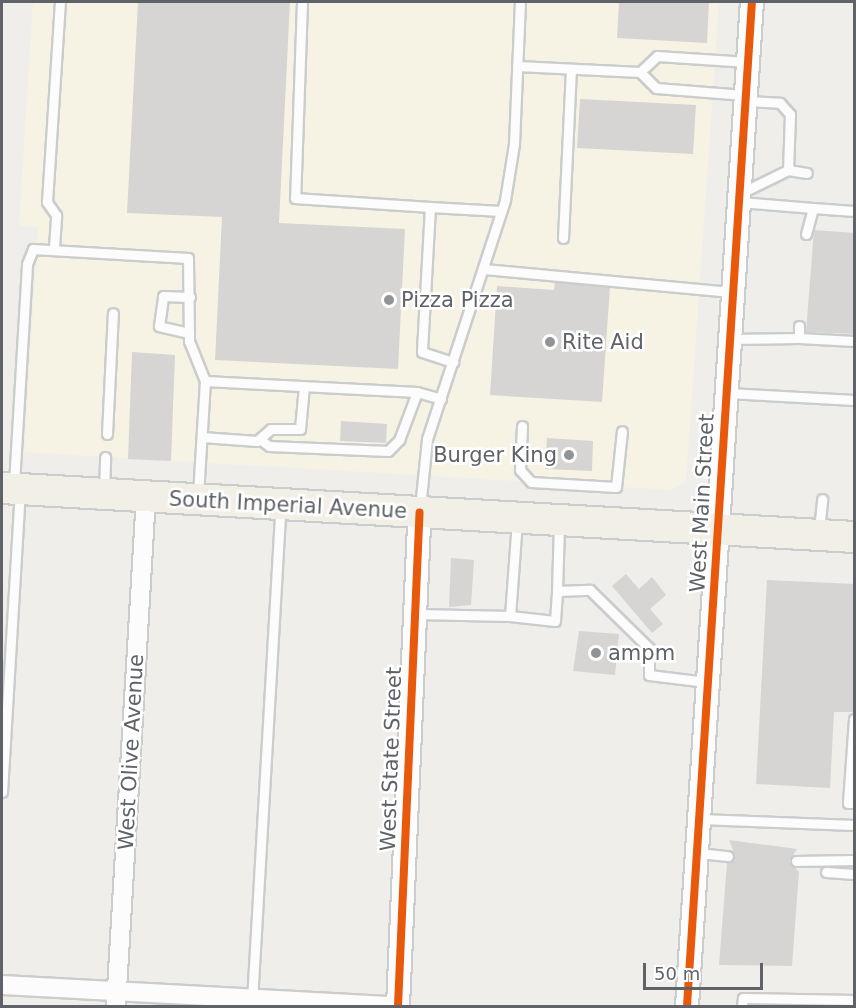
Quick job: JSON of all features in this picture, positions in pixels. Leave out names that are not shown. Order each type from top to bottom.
[{"type":"highway","name":"South Imperial Avenue","points":[[12,489],[855,537]]},
{"type":"street","name":"West Main Street","points":[[687,1006],[752,2]]},
{"type":"street","name":"West Olive Avenue","points":[[116,1000],[146,496]]},
{"type":"street","name":"West State Street","points":[[398,1006],[420,512]]},
{"type":"street","points":[[2,985],[116,1000],[392,1006]]},
{"type":"lane","points":[[54,248],[56,215],[47,202],[60,2]]},
{"type":"lane","points":[[302,2],[295,198],[501,211]]},
{"type":"lane","points":[[420,512],[427,439],[501,211],[514,144],[520,2]]},
{"type":"lane","points":[[640,72],[657,56],[748,62]]},
{"type":"lane","points":[[517,66],[640,72],[656,88],[780,103],[790,114],[788,170]]},
{"type":"lane","points":[[563,238],[572,69]]},
{"type":"lane","points":[[738,198],[788,170],[807,172]]},
{"type":"lane","points":[[738,198],[855,211]]},
{"type":"lane","points":[[430,207],[422,352],[453,362]]},
{"type":"lane","points":[[806,234],[813,208]]},
{"type":"lane","points":[[2,792],[12,489],[27,264],[33,249],[54,248],[180,255],[191,267],[189,333],[205,381],[198,500]]},
{"type":"lane","points":[[483,269],[732,292]]},
{"type":"lane","points":[[189,333],[159,326],[163,296],[190,297]]},
{"type":"lane","points":[[107,434],[113,313]]},
{"type":"lane","points":[[799,326],[799,338]]},
{"type":"lane","points":[[729,339],[799,338],[855,341]]},
{"type":"lane","points":[[205,381],[417,392],[441,399]]},
{"type":"lane","points":[[261,440],[271,429],[300,429],[304,386]]},
{"type":"lane","points":[[202,437],[261,440],[269,446],[388,451],[399,440],[417,392]]},
{"type":"lane","points":[[725,393],[855,400]]},
{"type":"lane","points":[[522,426],[520,470],[531,482],[616,487],[622,431]]},
{"type":"lane","points":[[104,494],[105,458]]},
{"type":"lane","points":[[818,535],[822,499]]},
{"type":"lane","points":[[252,1003],[280,504]]},
{"type":"lane","points":[[510,616],[518,518]]},
{"type":"lane","points":[[415,614],[510,616],[555,621],[560,520]]},
{"type":"lane","points":[[557,591],[590,590],[649,648],[648,675],[709,682]]},
{"type":"lane","points":[[855,719],[848,803],[855,803]]},
{"type":"lane","points":[[700,819],[855,825]]},
{"type":"lane","points":[[698,853],[728,856]]},
{"type":"lane","points":[[796,861],[855,860]]},
{"type":"lane","points":[[826,872],[855,874]]},
{"type":"lane","points":[[742,1006],[743,998],[855,1000]]},
{"type":"shaded area","points":[[33,2],[719,2],[686,481],[671,490],[24,452],[38,227],[19,226]]},
{"type":"building","points":[[138,2],[290,2],[279,223],[405,229],[398,369],[215,360],[222,217],[127,213]]},
{"type":"building","points":[[619,2],[709,2],[707,43],[617,38]]},
{"type":"building","points":[[580,99],[696,105],[693,154],[577,148]]},
{"type":"building","points":[[814,230],[855,233],[855,334],[806,332]]},
{"type":"building","name":"Rite Aid","points":[[555,282],[610,287],[602,402],[490,395],[497,286],[554,290]]},
{"type":"building","points":[[132,352],[175,355],[171,461],[128,459]]},
{"type":"building","points":[[341,421],[387,424],[386,443],[340,441]]},
{"type":"building","name":"Burger King","points":[[547,438],[593,441],[592,471],[545,469]]},
{"type":"building","points":[[451,558],[474,560],[471,605],[449,607]]},
{"type":"building","points":[[626,574],[639,589],[652,577],[666,595],[650,609],[663,624],[652,633],[612,586]]},
{"type":"building","points":[[767,580],[855,584],[855,712],[834,712],[830,788],[756,784]]},
{"type":"building","name":"ampm","points":[[579,631],[619,634],[615,675],[573,671]]},
{"type":"building","points":[[729,840],[797,849],[789,861],[799,872],[792,966],[719,965],[727,863],[735,856]]},
{"type":"cycle path","points":[[687,1006],[752,2]]},
{"type":"cycle path","points":[[398,1006],[420,512]]},
{"type":"place","name":"Pizza Pizza","points":[[389,300]]},
{"type":"place","name":"Rite Aid","points":[[550,342]]},
{"type":"place","name":"Burger King","points":[[569,455]]},
{"type":"place","name":"ampm","points":[[596,653]]}]
